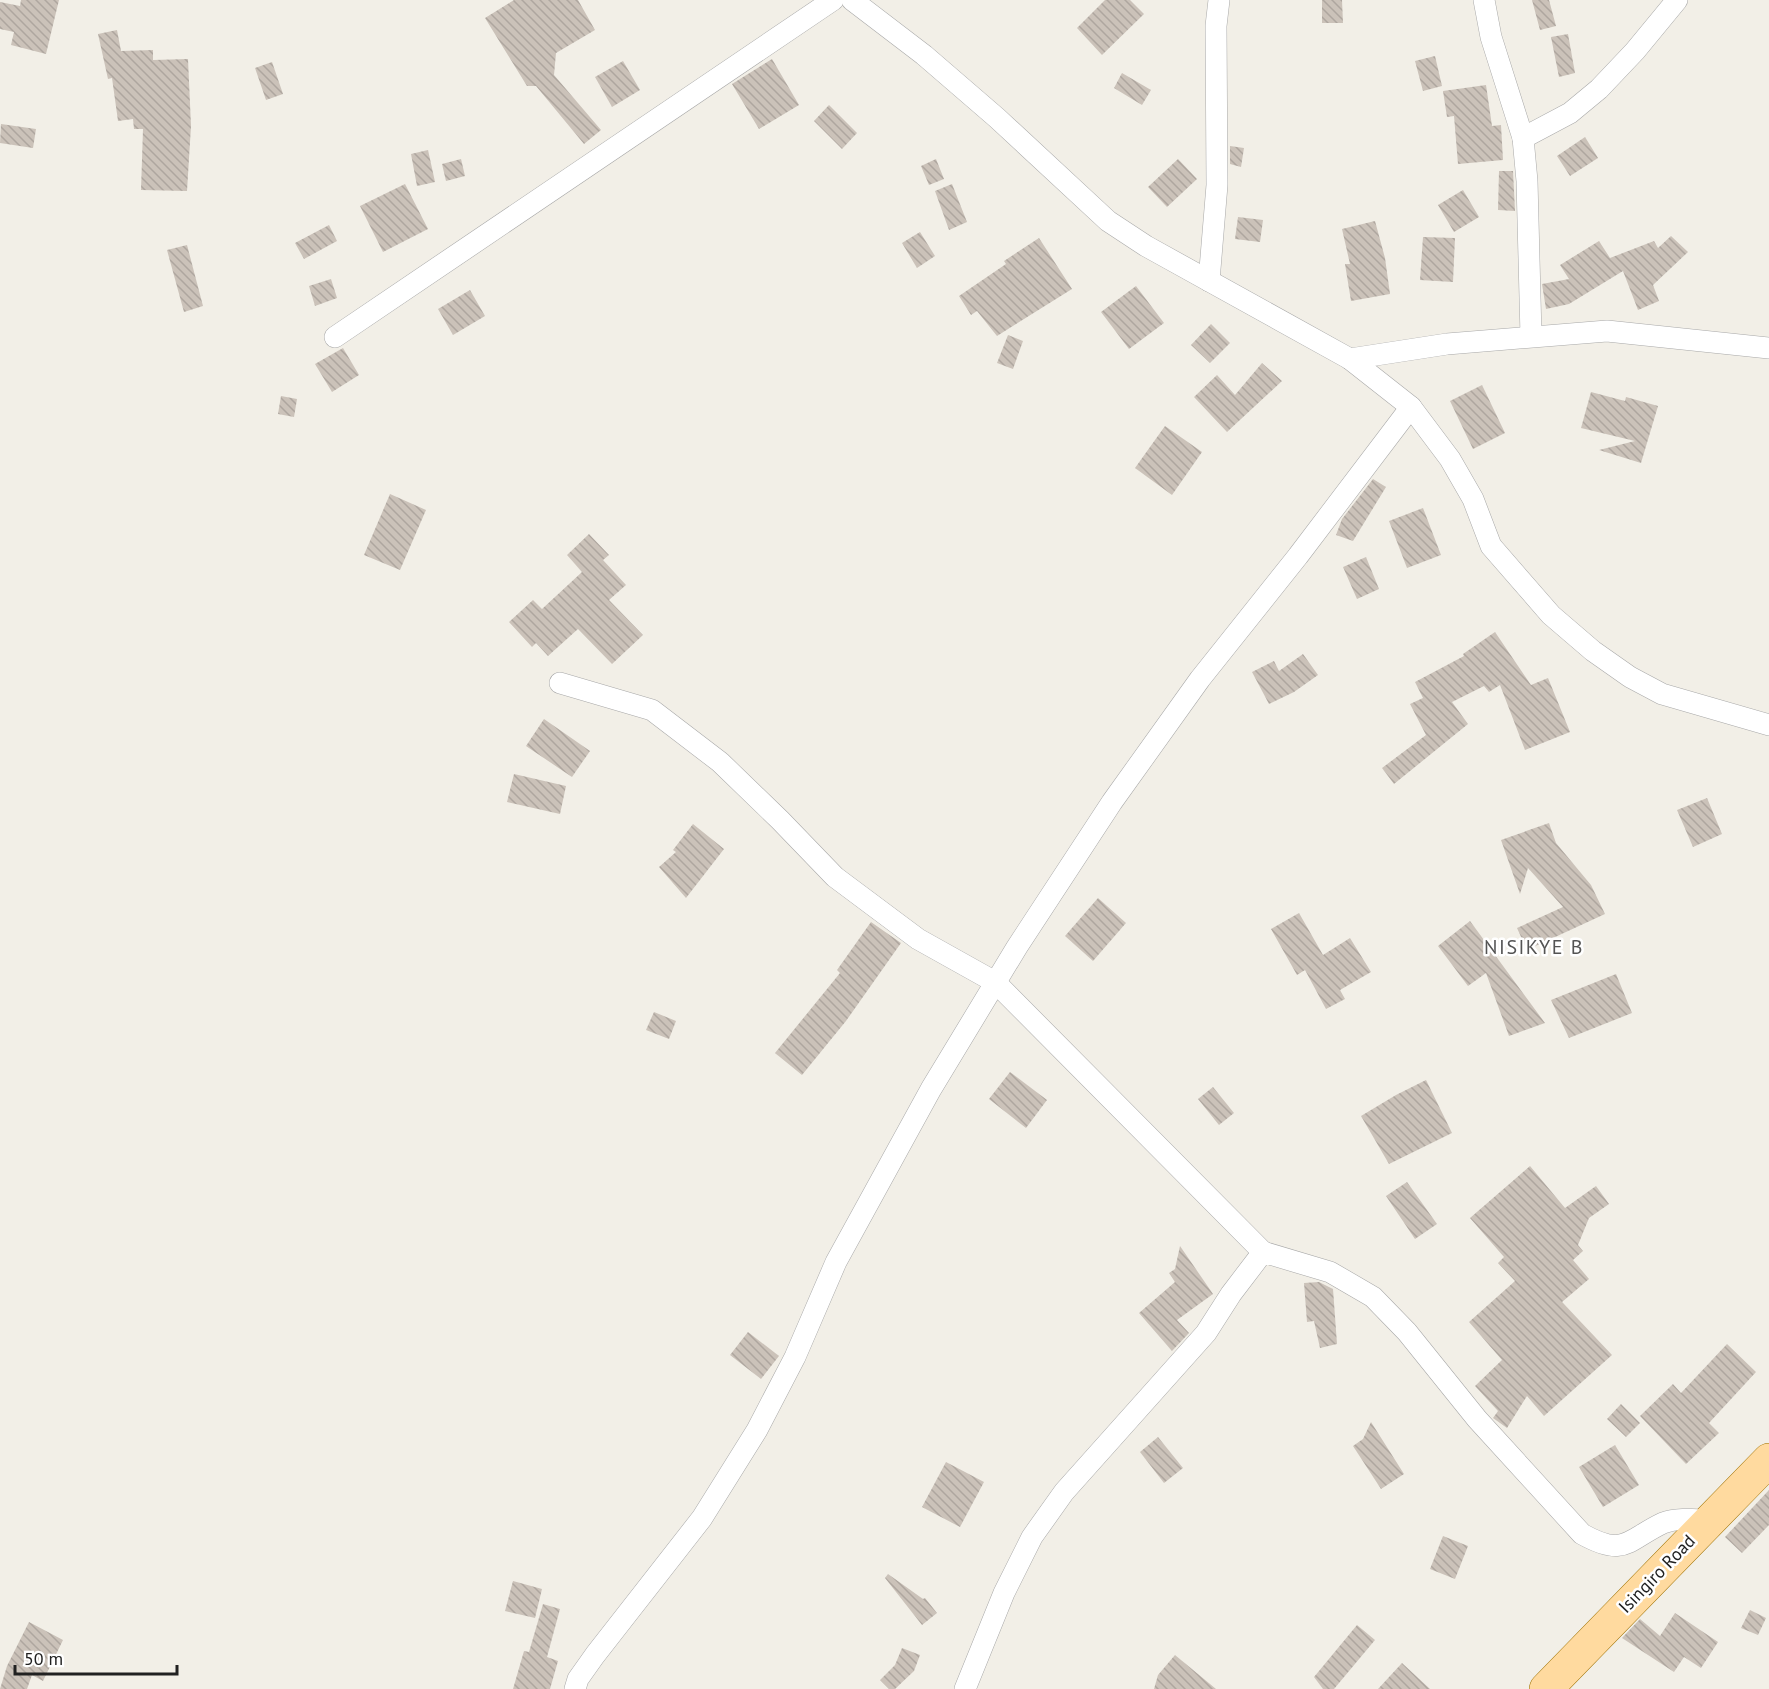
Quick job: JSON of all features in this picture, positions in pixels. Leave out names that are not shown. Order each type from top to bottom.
[{"type":"main road","name":"Isingiro Road","points":[[1546,1689],[1769,1460]]},
{"type":"street","points":[[335,337],[833,0]]},
{"type":"street","points":[[852,0],[924,55],[989,111],[1108,221],[1146,246],[1350,359],[1411,407],[1450,459],[1473,500],[1491,546],[1551,615],[1593,651],[1630,677],[1662,694],[1769,725]]},
{"type":"street","points":[[1209,281],[1216,185],[1216,26],[1219,0]]},
{"type":"street","points":[[1484,0],[1491,37],[1523,138],[1527,182],[1531,336]]},
{"type":"street","points":[[1523,138],[1570,113],[1599,89],[1677,0]]},
{"type":"street","points":[[1350,359],[1447,344],[1607,331],[1769,348]]},
{"type":"street","points":[[575,1689],[578,1679],[702,1518],[757,1430],[795,1358],[836,1262],[931,1089],[995,982],[1112,802],[1200,679],[1298,556],[1411,407]]},
{"type":"street","points":[[560,683],[652,710],[720,762],[835,877],[918,939],[995,982],[1263,1252],[1330,1272],[1373,1297],[1407,1332],[1477,1419],[1582,1534],[1596,1542],[1612,1546],[1631,1543],[1665,1523],[1682,1519],[1710,1521]]},
{"type":"street","points":[[965,1689],[1004,1593],[1032,1537],[1064,1492],[1206,1333],[1231,1294],[1263,1252]]},
{"type":"building","points":[[21,0],[59,0],[46,54],[11,45],[14,32],[0,29],[0,2],[20,6]]},
{"type":"building","points":[[514,0],[578,0],[595,30],[556,53],[554,75],[601,130],[584,144],[536,86],[527,86],[485,18]]},
{"type":"building","points":[[1105,0],[1130,0],[1144,14],[1102,55],[1077,28]]},
{"type":"building","points":[[1322,0],[1342,0],[1343,23],[1322,23]]},
{"type":"building","points":[[1532,0],[1549,0],[1556,26],[1540,30]]},
{"type":"building","points":[[117,30],[121,51],[153,50],[153,60],[188,59],[191,126],[187,191],[141,190],[143,129],[134,129],[133,119],[118,121],[112,78],[108,79],[98,34]]},
{"type":"building","points":[[1568,34],[1575,73],[1559,77],[1551,37]]},
{"type":"building","points":[[1435,56],[1442,86],[1423,91],[1415,61]]},
{"type":"building","points":[[772,59],[799,105],[759,129],[732,84]]},
{"type":"building","points":[[623,61],[640,90],[612,107],[595,77]]},
{"type":"building","points":[[272,62],[283,94],[266,100],[255,68]]},
{"type":"building","points":[[1122,73],[1151,90],[1142,105],[1114,88]]},
{"type":"building","points":[[1486,85],[1492,126],[1501,125],[1503,160],[1458,164],[1454,116],[1447,117],[1443,91]]},
{"type":"building","points":[[829,105],[857,133],[842,149],[814,121]]},
{"type":"building","points":[[1,124],[36,129],[33,148],[0,143]]},
{"type":"building","points":[[1585,137],[1598,158],[1570,176],[1557,156]]},
{"type":"building","points":[[1230,146],[1244,148],[1241,167],[1230,164]]},
{"type":"building","points":[[428,150],[435,182],[417,186],[411,154]]},
{"type":"building","points":[[461,159],[465,176],[446,181],[442,164]]},
{"type":"building","points":[[936,159],[944,179],[929,185],[921,166]]},
{"type":"building","points":[[1178,159],[1197,179],[1167,207],[1148,187]]},
{"type":"building","points":[[1499,171],[1513,171],[1515,211],[1498,210]]},
{"type":"building","points":[[405,184],[428,229],[383,252],[360,206]]},
{"type":"building","points":[[952,184],[967,222],[949,230],[935,191]]},
{"type":"building","points":[[1463,190],[1479,217],[1454,232],[1438,205]]},
{"type":"building","points":[[1238,217],[1263,220],[1260,242],[1235,239]]},
{"type":"building","points":[[1375,221],[1385,258],[1390,294],[1351,301],[1345,264],[1350,264],[1342,229]]},
{"type":"building","points":[[329,225],[337,241],[304,259],[295,243]]},
{"type":"building","points":[[920,232],[935,256],[917,268],[902,243]]},
{"type":"building","points":[[1671,236],[1688,252],[1653,285],[1659,301],[1638,310],[1623,271],[1569,304],[1546,309],[1542,284],[1569,279],[1560,265],[1599,241],[1610,258],[1654,241],[1658,248]]},
{"type":"building","points":[[1423,237],[1455,238],[1453,282],[1420,280]]},
{"type":"building","points":[[1039,238],[1072,289],[997,336],[977,311],[971,315],[959,296],[1006,264],[1004,261]]},
{"type":"building","points":[[187,245],[203,306],[184,312],[167,250]]},
{"type":"building","points":[[331,279],[337,298],[315,306],[309,286]]},
{"type":"building","points":[[1136,286],[1164,323],[1129,349],[1101,312]]},
{"type":"building","points":[[470,290],[485,316],[453,335],[438,309]]},
{"type":"building","points":[[1211,324],[1230,343],[1210,363],[1191,345]]},
{"type":"building","points":[[1008,335],[1023,341],[1013,369],[997,363]]},
{"type":"building","points":[[343,348],[359,375],[332,392],[315,364]]},
{"type":"building","points":[[1262,363],[1282,381],[1227,432],[1194,397],[1217,375],[1235,395]]},
{"type":"building","points":[[1482,385],[1505,433],[1473,449],[1450,401]]},
{"type":"building","points":[[1591,392],[1625,401],[1626,397],[1658,406],[1641,463],[1599,450],[1635,441],[1581,428]]},
{"type":"building","points":[[281,396],[297,399],[294,417],[278,414]]},
{"type":"building","points":[[1165,426],[1202,452],[1172,495],[1135,468]]},
{"type":"building","points":[[1373,479],[1386,487],[1353,541],[1336,535],[1342,519]]},
{"type":"building","points":[[390,494],[426,510],[400,570],[364,555]]},
{"type":"building","points":[[1423,508],[1441,555],[1407,568],[1389,521]]},
{"type":"building","points":[[589,534],[609,555],[603,560],[626,585],[609,600],[643,635],[612,664],[578,629],[548,656],[536,643],[532,647],[509,622],[533,600],[542,609],[582,572],[567,555]]},
{"type":"building","points":[[1366,557],[1379,589],[1357,599],[1343,567]]},
{"type":"building","points":[[1495,632],[1531,685],[1548,678],[1570,732],[1525,750],[1500,685],[1489,692],[1484,686],[1452,702],[1468,724],[1394,784],[1382,768],[1426,735],[1410,704],[1423,698],[1415,682],[1464,656],[1463,654]]},
{"type":"building","points":[[1303,654],[1318,675],[1294,692],[1269,704],[1252,672],[1274,661],[1279,671]]},
{"type":"building","points":[[544,719],[590,751],[572,777],[526,746]]},
{"type":"building","points":[[514,774],[566,786],[560,814],[507,802]]},
{"type":"building","points":[[1707,798],[1722,834],[1693,847],[1677,810]]},
{"type":"building","points":[[1549,823],[1556,843],[1591,885],[1605,914],[1527,950],[1517,928],[1563,907],[1528,868],[1520,894],[1501,840]]},
{"type":"building","points":[[693,824],[724,849],[686,898],[659,867],[676,852],[673,850]]},
{"type":"building","points":[[1098,898],[1126,923],[1093,961],[1065,936]]},
{"type":"building","points":[[1299,913],[1323,955],[1350,938],[1371,972],[1340,990],[1345,999],[1326,1009],[1305,970],[1297,975],[1271,929]]},
{"type":"building","points":[[1470,921],[1545,1023],[1509,1036],[1486,973],[1468,986],[1438,946]]},
{"type":"building","points":[[871,922],[901,943],[846,1021],[802,1075],[775,1053],[840,973],[837,970]]},
{"type":"building","points":[[1616,974],[1632,1013],[1569,1038],[1551,1000]]},
{"type":"building","points":[[654,1012],[676,1021],[669,1039],[646,1030]]},
{"type":"building","points":[[1010,1072],[1047,1100],[1026,1128],[989,1099]]},
{"type":"building","points":[[1426,1080],[1452,1133],[1389,1164],[1361,1116]]},
{"type":"building","points":[[1213,1087],[1234,1113],[1219,1125],[1198,1099]]},
{"type":"building","points":[[1530,1166],[1565,1208],[1596,1186],[1609,1204],[1589,1218],[1578,1245],[1583,1251],[1573,1260],[1589,1279],[1562,1302],[1612,1355],[1544,1416],[1527,1396],[1507,1428],[1493,1418],[1498,1411],[1475,1386],[1502,1360],[1469,1322],[1515,1281],[1498,1263],[1504,1257],[1470,1218]]},
{"type":"building","points":[[1407,1182],[1437,1224],[1415,1239],[1386,1196]]},
{"type":"building","points":[[1180,1246],[1213,1294],[1177,1320],[1189,1333],[1172,1351],[1139,1313],[1175,1282],[1169,1273],[1175,1269]]},
{"type":"building","points":[[1319,1282],[1333,1289],[1337,1344],[1320,1348],[1314,1321],[1307,1322],[1304,1283]]},
{"type":"building","points":[[748,1332],[779,1356],[761,1379],[730,1355]]},
{"type":"building","points":[[1727,1344],[1756,1372],[1709,1423],[1719,1433],[1686,1464],[1640,1416],[1673,1384],[1681,1393]]},
{"type":"building","points":[[1621,1404],[1640,1423],[1626,1437],[1607,1419]]},
{"type":"building","points":[[1371,1422],[1404,1474],[1381,1489],[1353,1446],[1363,1439]]},
{"type":"building","points":[[1158,1437],[1183,1468],[1164,1483],[1140,1452]]},
{"type":"building","points":[[1615,1445],[1639,1485],[1603,1507],[1579,1467]]},
{"type":"building","points":[[946,1462],[984,1482],[960,1527],[922,1507]]},
{"type":"building","points":[[1769,1490],[1769,1525],[1742,1553],[1725,1537]]},
{"type":"building","points":[[1443,1536],[1468,1546],[1455,1579],[1430,1569]]},
{"type":"building","points":[[888,1574],[923,1599],[925,1598],[937,1613],[922,1625],[885,1578]]},
{"type":"building","points":[[513,1581],[542,1589],[535,1618],[505,1611]]},
{"type":"building","points":[[543,1604],[560,1609],[547,1657],[558,1661],[550,1689],[513,1689],[524,1651],[529,1652]]},
{"type":"building","points":[[1750,1610],[1766,1618],[1758,1635],[1741,1628]]},
{"type":"building","points":[[1675,1613],[1718,1642],[1701,1668],[1684,1657],[1674,1672],[1622,1638],[1640,1619],[1660,1636]]},
{"type":"building","points":[[29,1622],[63,1640],[43,1681],[32,1675],[27,1689],[0,1689],[7,1666]]},
{"type":"building","points":[[1357,1625],[1375,1640],[1334,1689],[1323,1689],[1314,1677]]},
{"type":"building","points":[[902,1648],[920,1655],[914,1671],[895,1689],[889,1689],[880,1680],[895,1665]]},
{"type":"building","points":[[1175,1655],[1216,1689],[1154,1689],[1158,1675]]},
{"type":"building","points":[[1402,1663],[1430,1689],[1378,1689]]},
{"type":"district","name":"NISIKYE B","points":[[1534,947]]}]
